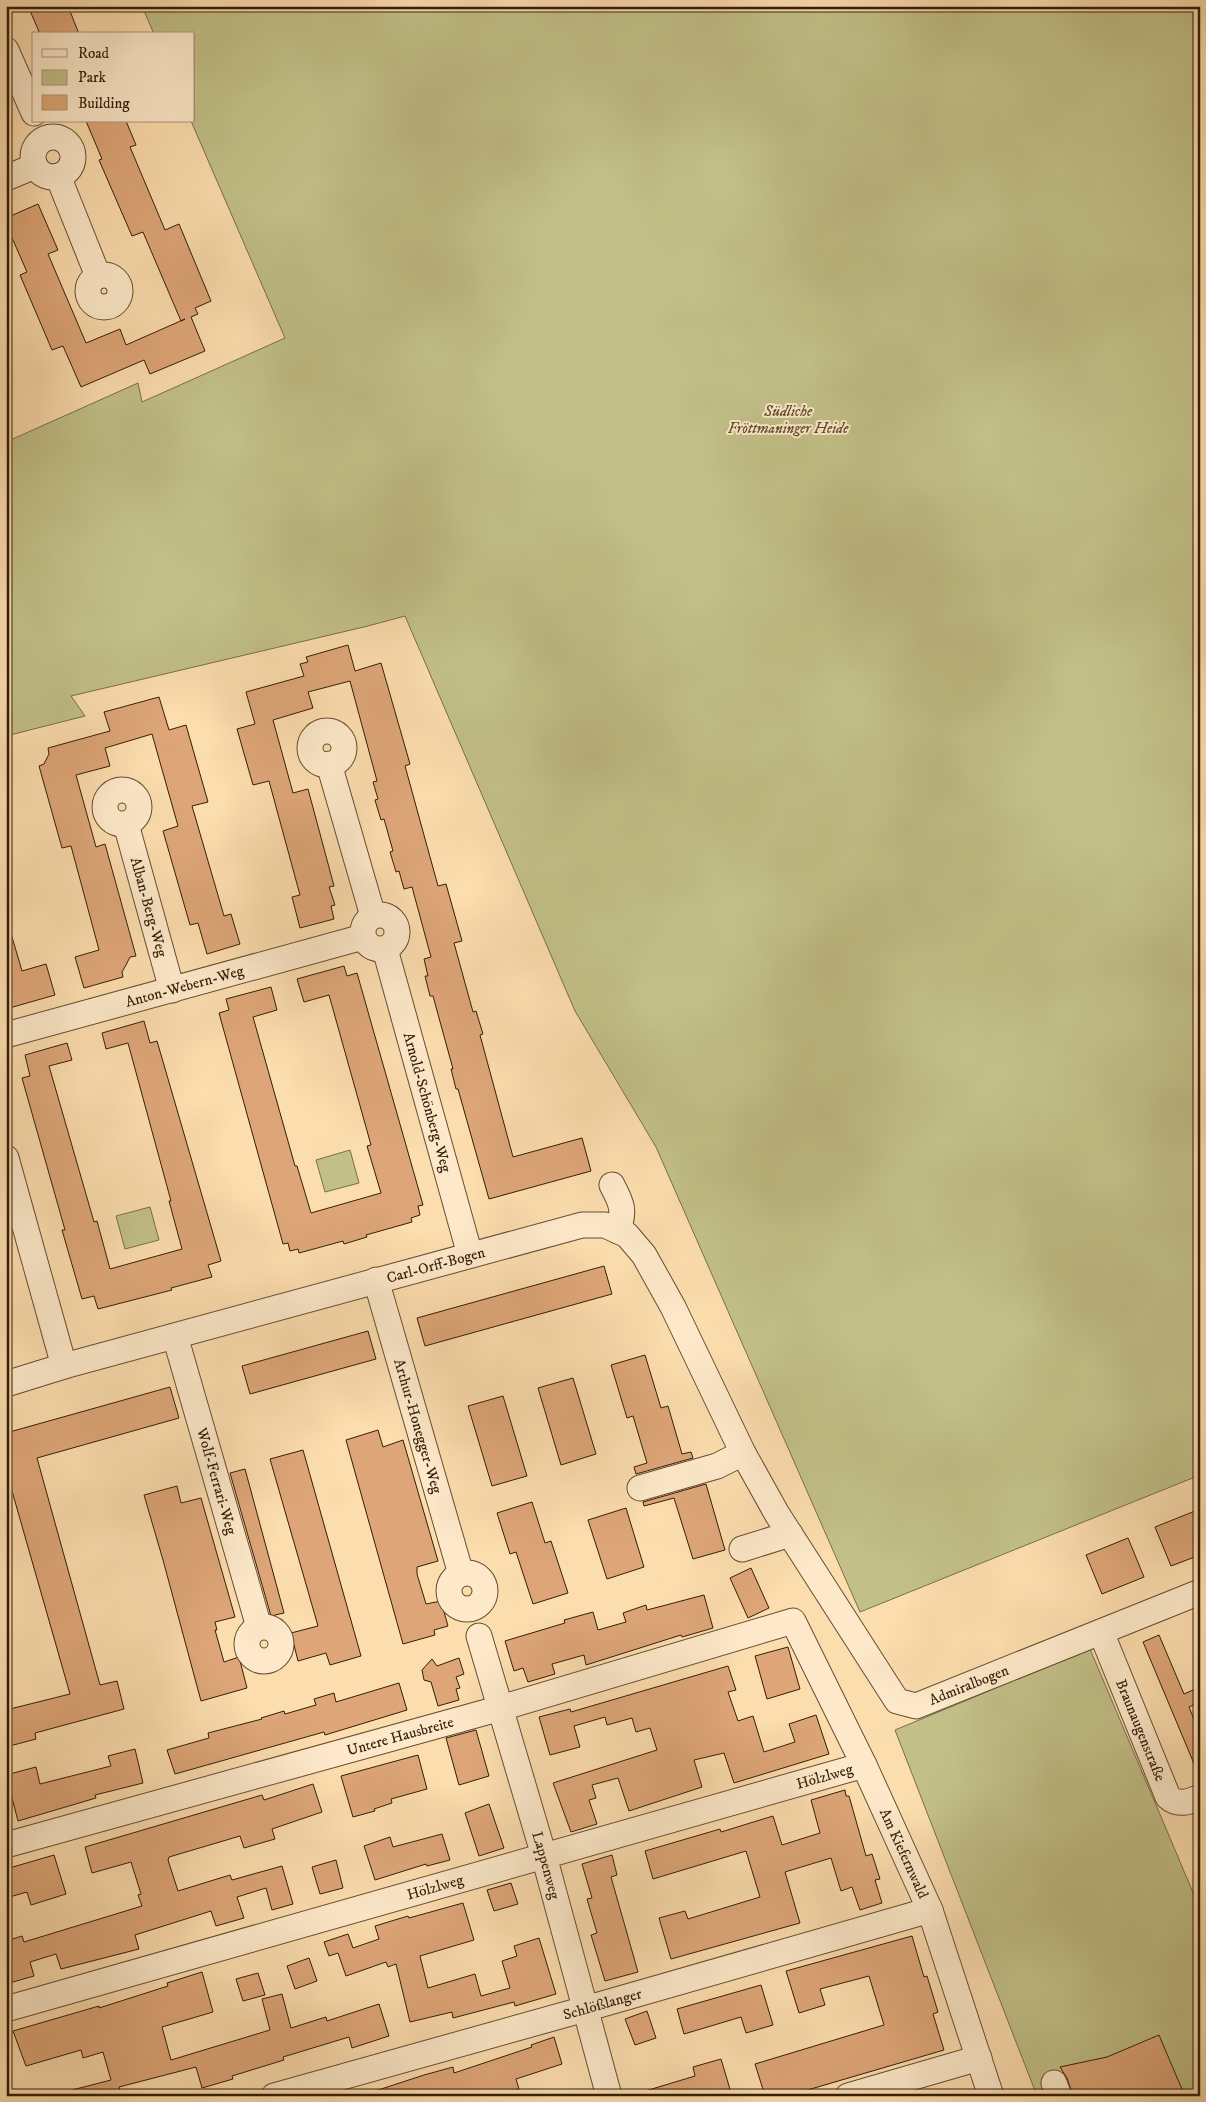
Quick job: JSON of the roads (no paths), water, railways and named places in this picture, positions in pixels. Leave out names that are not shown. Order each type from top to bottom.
[{"type":"street","points":[[6,50],[32,108]]},
{"type":"street","points":[[41,130],[69,144],[72,150],[72,163],[69,169],[58,176],[45,175],[35,166],[33,153],[41,130]]},
{"type":"street","points":[[6,178],[35,166]]},
{"type":"street","points":[[58,176],[98,276]]},
{"type":"street","points":[[329,764],[368,926]]},
{"type":"street","name":"Alban-Berg-Weg","points":[[126,824],[172,990]]},
{"type":"street","name":"Arnold-Schönberg-Weg","points":[[368,926],[365,942],[374,948],[385,949],[470,1254]]},
{"type":"street","name":"Anton-Webern-Weg","points":[[6,1035],[172,990],[368,926]]},
{"type":"street","points":[[6,1158],[64,1366]]},
{"type":"street","points":[[612,1185],[622,1206],[618,1231]]},
{"type":"street","name":"Carl-Orff-Bogen","points":[[6,1384],[64,1366],[582,1224],[606,1225],[627,1235],[644,1255],[673,1307],[743,1453]]},
{"type":"street","name":"Arthur-Honegger-Weg","points":[[376,1280],[461,1574]]},
{"type":"street","name":"Wolf-Ferrari-Weg","points":[[175,1336],[259,1627]]},
{"type":"street","points":[[640,1488],[716,1466],[743,1453]]},
{"type":"street","name":"Admiralbogen","points":[[743,1453],[790,1534],[897,1701],[916,1706],[1200,1592]]},
{"type":"street","points":[[742,1548],[790,1534]]},
{"type":"street","name":"Untere Hausbreite","points":[[6,1845],[501,1708],[793,1621]]},
{"type":"street","name":"Am Kiefernwald","points":[[793,1621],[864,1765],[930,1910],[990,2096]]},
{"type":"street","name":"Braunaugenstraße","points":[[1101,1632],[1168,1796],[1180,1803],[1200,1797]]},
{"type":"street","name":"Lappenweg","points":[[479,1636],[544,1856],[609,2096]]},
{"type":"street","name":"Hölzlweg","points":[[6,2009],[864,1765]]},
{"type":"street","name":"Schlößlanger","points":[[274,2096],[930,1910]]},
{"type":"street","points":[[848,2096],[979,2058]]},
{"type":"park label","name":"Südliche Fröttmaninger Heide","points":[[788,420]]}]
